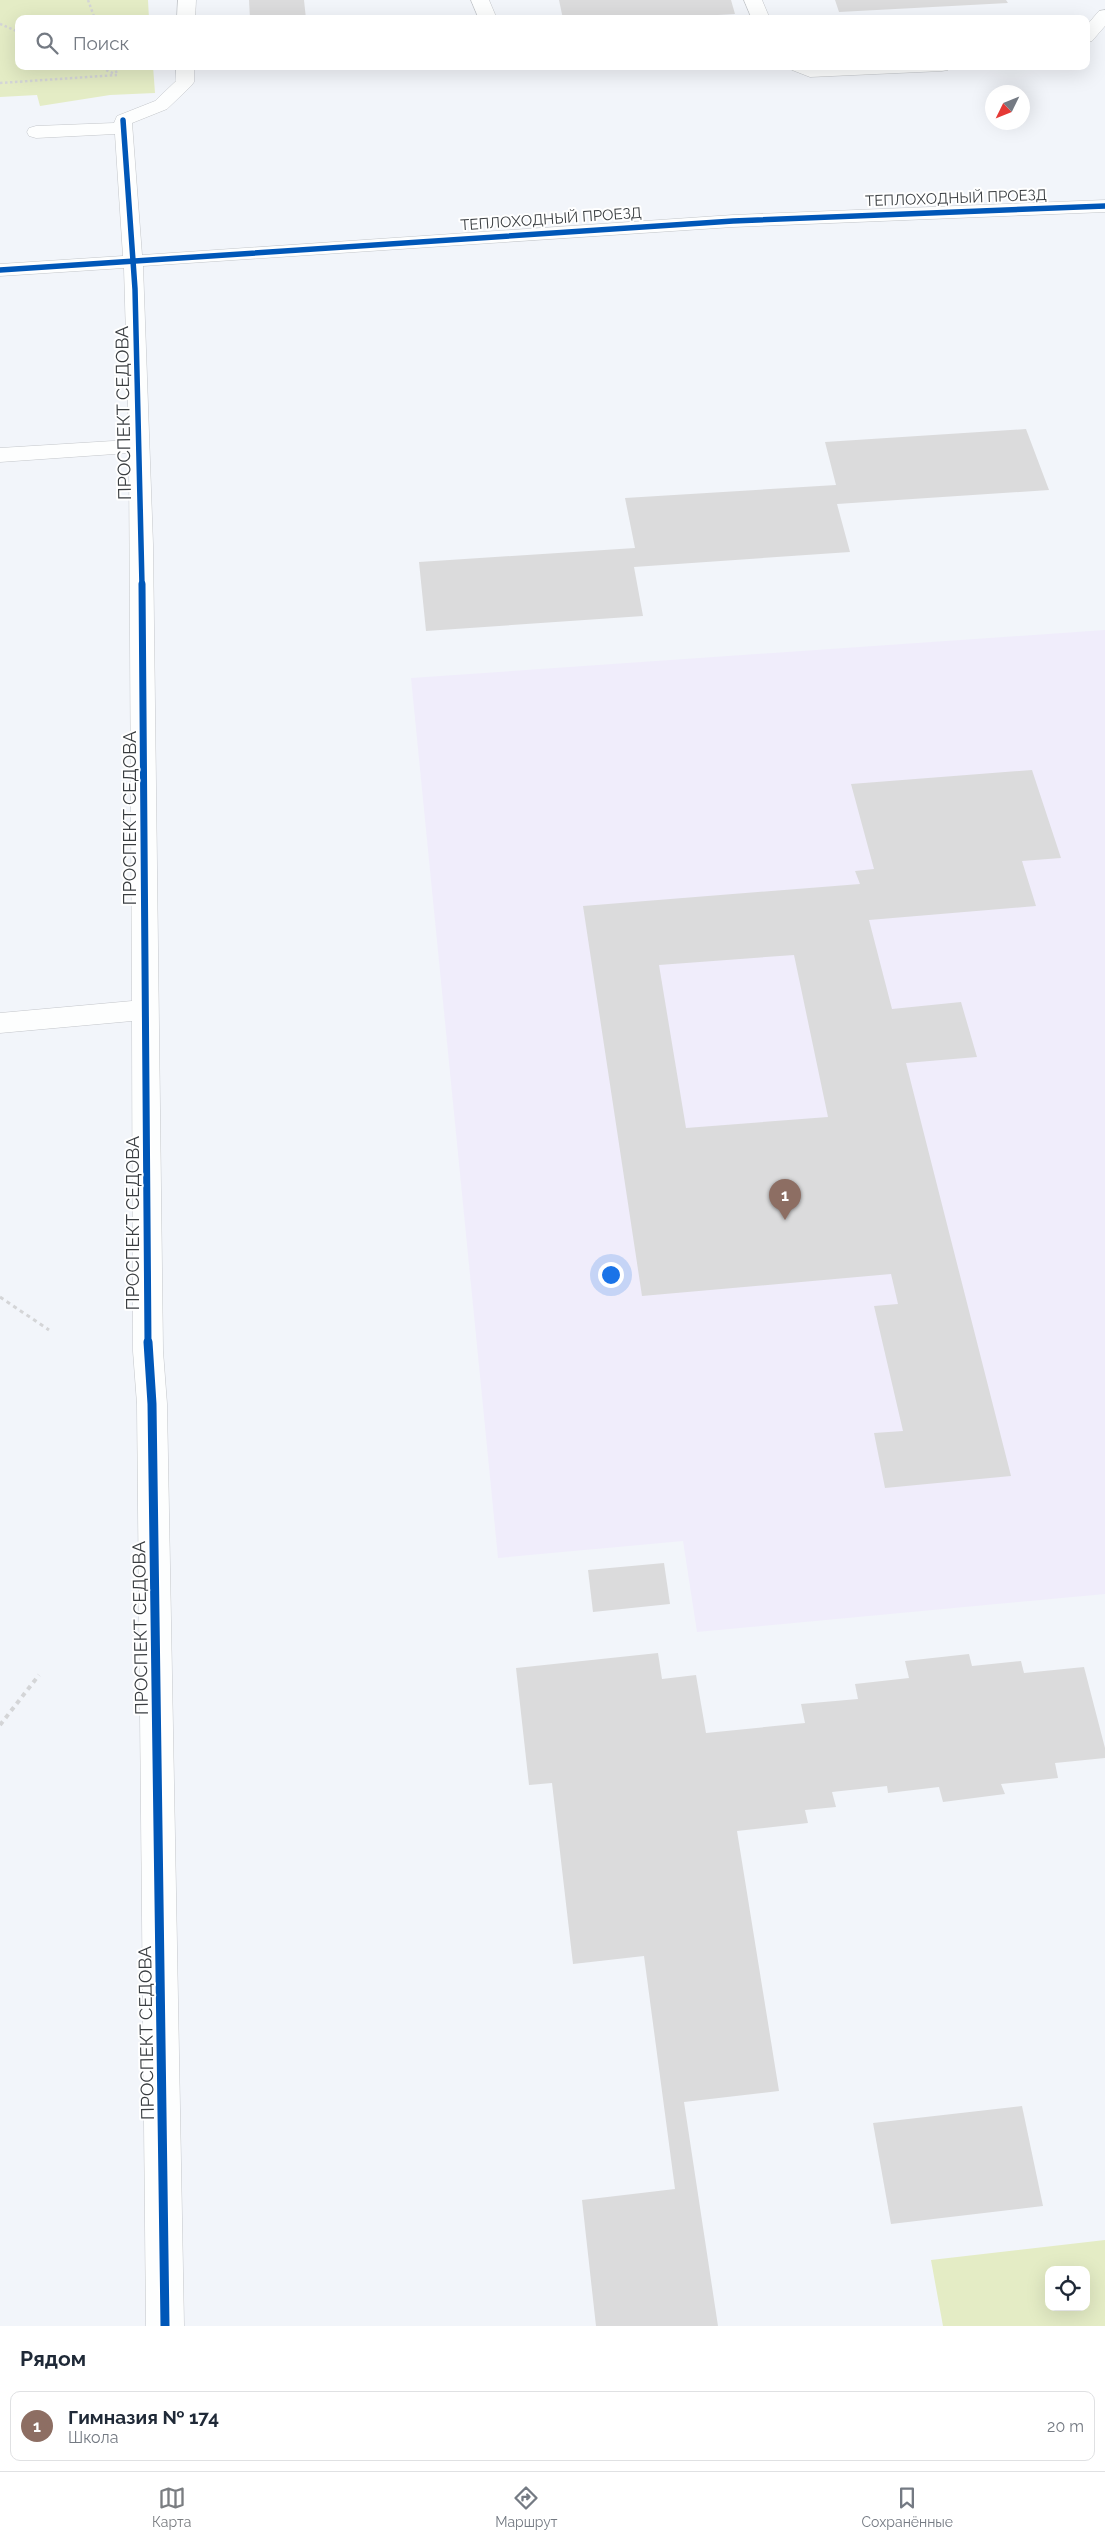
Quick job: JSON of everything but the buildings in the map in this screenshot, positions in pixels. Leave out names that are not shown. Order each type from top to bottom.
[{"type":"street","points":[[186,15],[187,0]]},
{"type":"street","points":[[480,0],[486,15]]},
{"type":"street","points":[[753,0],[759,15]]},
{"type":"street","points":[[1090,32],[1105,15]]},
{"type":"street","points":[[36,132],[123,124],[161,105],[184,82],[185,70]]},
{"type":"street","points":[[806,70],[810,72],[854,70]]},
{"type":"street","name":"ПРОСПЕКТ СЕДОВА","points":[[123,124],[133,262],[142,545],[148,1350],[152,1404],[165,2326]]},
{"type":"street","name":"ТЕПЛОХОДНЫЙ ПРОЕЗД","points":[[0,270],[733,222],[1105,206]]},
{"type":"street","points":[[0,455],[138,446]]},
{"type":"street","points":[[0,1023],[145,1010]]},
{"type":"path","points":[[88,0],[94,15]]},
{"type":"path","points":[[0,24],[15,30]]},
{"type":"path","points":[[106,70],[117,75]]},
{"type":"path","points":[[115,70],[117,75]]},
{"type":"path","points":[[0,83],[117,75]]},
{"type":"path","points":[[0,1297],[49,1330]]},
{"type":"path","points":[[0,1725],[39,1675]]},
{"type":"shaded area","points":[[1105,630],[1105,1594],[697,1632],[683,1541],[498,1558],[411,678]]},
{"type":"green space","points":[[0,0],[148,0],[149,15],[15,15],[15,70],[153,70],[155,93],[110,95],[40,106],[37,95],[0,97]]},
{"type":"green space","points":[[1105,2240],[1105,2326],[943,2326],[931,2260]]},
{"type":"cycle path","points":[[123,120],[135,289],[142,545],[148,1351],[152,1404],[165,2326]]},
{"type":"cycle path","points":[[0,270],[733,221],[1105,206]]},
{"type":"place","name":"Гимназия № 174","points":[[785,1220]]}]
